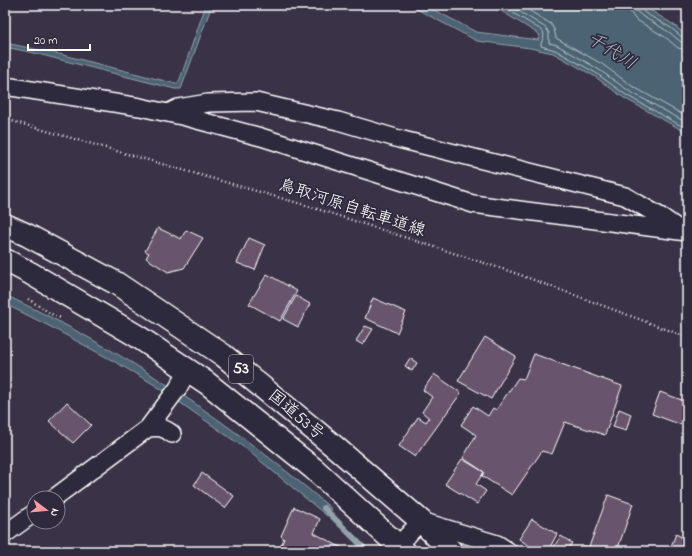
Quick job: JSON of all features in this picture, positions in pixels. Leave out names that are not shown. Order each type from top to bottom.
[{"type":"highway","name":"国道53号","points":[[5,225],[27,235],[116,283],[224,355],[421,521],[451,551]]},
{"type":"highway","name":"国道53号","points":[[5,260],[30,273],[137,336],[207,383],[314,469],[398,549]]},
{"type":"street","points":[[5,86],[140,107],[261,136],[473,204],[685,232]]},
{"type":"street","points":[[168,113],[178,108],[208,103],[256,102],[338,121],[399,139],[625,196],[685,232]]},
{"type":"street","points":[[65,490],[148,428],[178,388],[188,370]]},
{"type":"street","points":[[148,428],[160,427],[168,430],[172,434]]},
{"type":"street","points":[[5,534],[26,519]]},
{"type":"street","points":[[398,549],[421,521],[497,544],[508,551]]},
{"type":"path","name":"鳥取河原自転車道線","points":[[5,119],[305,205],[515,273],[687,337]]},
{"type":"path","points":[[24,296],[53,316],[66,320]]},
{"type":"water","points":[[206,5],[212,5],[181,89],[175,89],[5,47],[5,43],[55,53],[177,84]]},
{"type":"water","name":"千代川","points":[[409,5],[425,5],[476,32],[538,40],[540,35],[494,5],[642,5],[674,25],[687,36],[687,133],[624,98],[594,76],[553,53],[530,48],[477,41]]},
{"type":"water","points":[[5,295],[49,316],[135,364],[216,418],[256,447],[332,509],[327,516],[246,449],[155,385],[49,326],[5,304]]},
{"type":"building","points":[[158,228],[181,239],[186,230],[203,238],[184,268],[168,272],[146,258],[149,253],[145,251]]},
{"type":"building","points":[[249,238],[265,245],[255,270],[237,263]]},
{"type":"building","points":[[267,274],[297,291],[280,321],[249,304]]},
{"type":"building","points":[[296,296],[310,304],[298,327],[283,319]]},
{"type":"building","points":[[373,298],[406,312],[397,333],[365,318]]},
{"type":"building","points":[[365,326],[373,329],[363,345],[356,341]]},
{"type":"building","points":[[485,337],[516,356],[491,399],[458,381]]},
{"type":"building","points":[[534,354],[622,386],[605,435],[565,422],[552,454],[542,451],[512,495],[482,476],[484,472],[463,458],[476,435],[461,425],[473,406],[488,416],[493,408],[496,410],[518,378],[524,379]]},
{"type":"building","points":[[410,358],[417,363],[412,371],[405,366]]},
{"type":"building","points":[[434,374],[461,393],[415,457],[399,446],[418,417],[426,422],[429,418],[422,412],[432,397],[423,390]]},
{"type":"building","points":[[660,392],[687,402],[687,427],[652,414]]},
{"type":"building","points":[[67,402],[91,425],[73,443],[49,421]]},
{"type":"building","points":[[619,409],[631,414],[626,431],[613,427]]},
{"type":"building","points":[[462,459],[484,472],[476,484],[486,491],[477,504],[445,484]]},
{"type":"building","points":[[202,473],[234,496],[225,508],[194,485]]},
{"type":"building","points":[[608,495],[633,504],[617,551],[581,551],[583,546],[589,547]]},
{"type":"building","points":[[294,507],[320,519],[314,533],[342,548],[341,551],[278,551],[284,539],[281,536]]},
{"type":"building","points":[[532,519],[557,534],[548,551],[537,551],[519,539]]},
{"type":"building","points":[[676,534],[687,540],[687,551],[669,551]]},
{"type":"building","points":[[561,536],[572,543],[567,551],[551,551]]},
{"type":"waterway","points":[[324,508],[367,551]]}]
